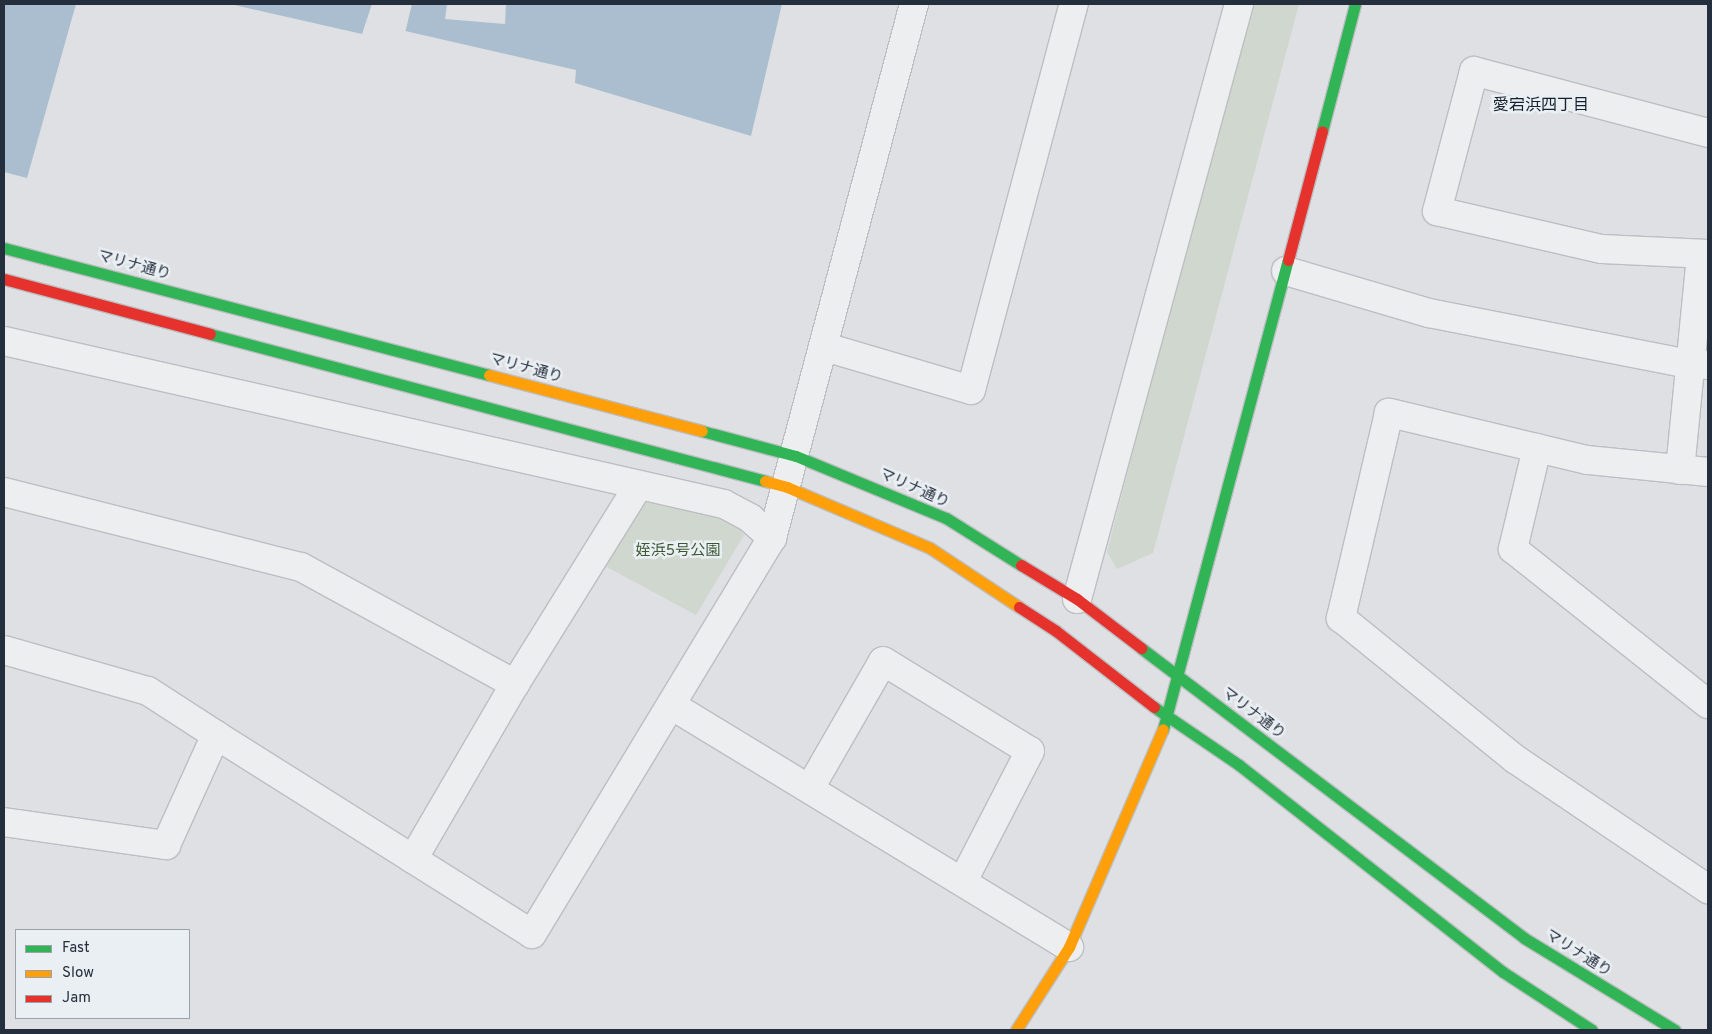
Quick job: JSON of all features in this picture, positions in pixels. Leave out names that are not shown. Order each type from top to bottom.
[{"type":"street","points":[[4,650],[148,692],[532,934],[772,538],[825,347],[914,4]]},
{"type":"street","points":[[825,347],[971,390],[1074,4]]},
{"type":"street","points":[[1077,599],[1239,4]]},
{"type":"street","points":[[1016,1030],[1069,947],[1168,718],[1286,271],[1354,4]]},
{"type":"street","points":[[1680,470],[1699,364],[1704,254],[1602,249],[1437,211],[1474,71],[1708,132]]},
{"type":"street","name":"マリナ通り","points":[[7,249],[796,456],[946,518],[1077,599],[1524,938],[1675,1030]]},
{"type":"street","points":[[1286,271],[1429,313],[1699,364]]},
{"type":"street","points":[[4,279],[787,487],[930,548],[1056,632],[1168,718],[1239,766],[1503,972],[1592,1030]]},
{"type":"street","points":[[4,341],[724,504],[750,518],[772,538]]},
{"type":"street","points":[[1708,472],[1587,460],[1390,413],[1341,618],[1515,760],[1708,889]]},
{"type":"street","points":[[1537,448],[1513,549],[1708,704]]},
{"type":"street","points":[[412,859],[515,684],[638,485]]},
{"type":"street","points":[[4,492],[301,567],[515,684]]},
{"type":"street","points":[[810,788],[883,662],[892,666],[1030,751],[963,880]]},
{"type":"street","points":[[671,705],[963,880],[1069,947]]},
{"type":"street","points":[[4,822],[166,844],[216,735]]},
{"type":"green space","points":[[1249,4],[1299,4],[1153,553],[1117,569],[1107,552]]},
{"type":"green space","name":"姪浜5号公園","points":[[649,496],[731,515],[744,535],[696,615],[605,566]]},
{"type":"water","points":[[4,4],[76,4],[27,178],[4,172]]},
{"type":"water","points":[[230,4],[782,4],[751,136],[575,83],[576,70],[366,22],[362,34]]},
{"type":"pier","points":[[372,4],[412,4],[405,33],[366,22]]},
{"type":"pier","points":[[447,4],[506,4],[505,24],[445,19]]},
{"type":"traffic: fast","points":[[1322,131],[1355,4]]},
{"type":"traffic: fast","points":[[4,248],[489,375]]},
{"type":"traffic: fast","points":[[1163,729],[1288,260]]},
{"type":"traffic: fast","points":[[210,334],[765,481]]},
{"type":"traffic: fast","points":[[702,431],[796,456],[946,518],[1021,565]]},
{"type":"traffic: fast","points":[[1141,648],[1524,938],[1675,1030]]},
{"type":"traffic: fast","points":[[1154,707],[1239,765],[1503,972],[1592,1030]]},
{"type":"traffic: slow","points":[[489,375],[702,431]]},
{"type":"traffic: slow","points":[[765,481],[787,487],[930,548],[1019,607]]},
{"type":"traffic: slow","points":[[1016,1030],[1069,947],[1163,729]]},
{"type":"traffic: jam","points":[[1288,260],[1322,131]]},
{"type":"traffic: jam","points":[[4,279],[210,334]]},
{"type":"traffic: jam","points":[[1021,565],[1077,599],[1141,648]]},
{"type":"traffic: jam","points":[[1019,607],[1056,631],[1154,707]]},
{"type":"district","name":"愛宕浜四丁目","points":[[1541,106]]}]
